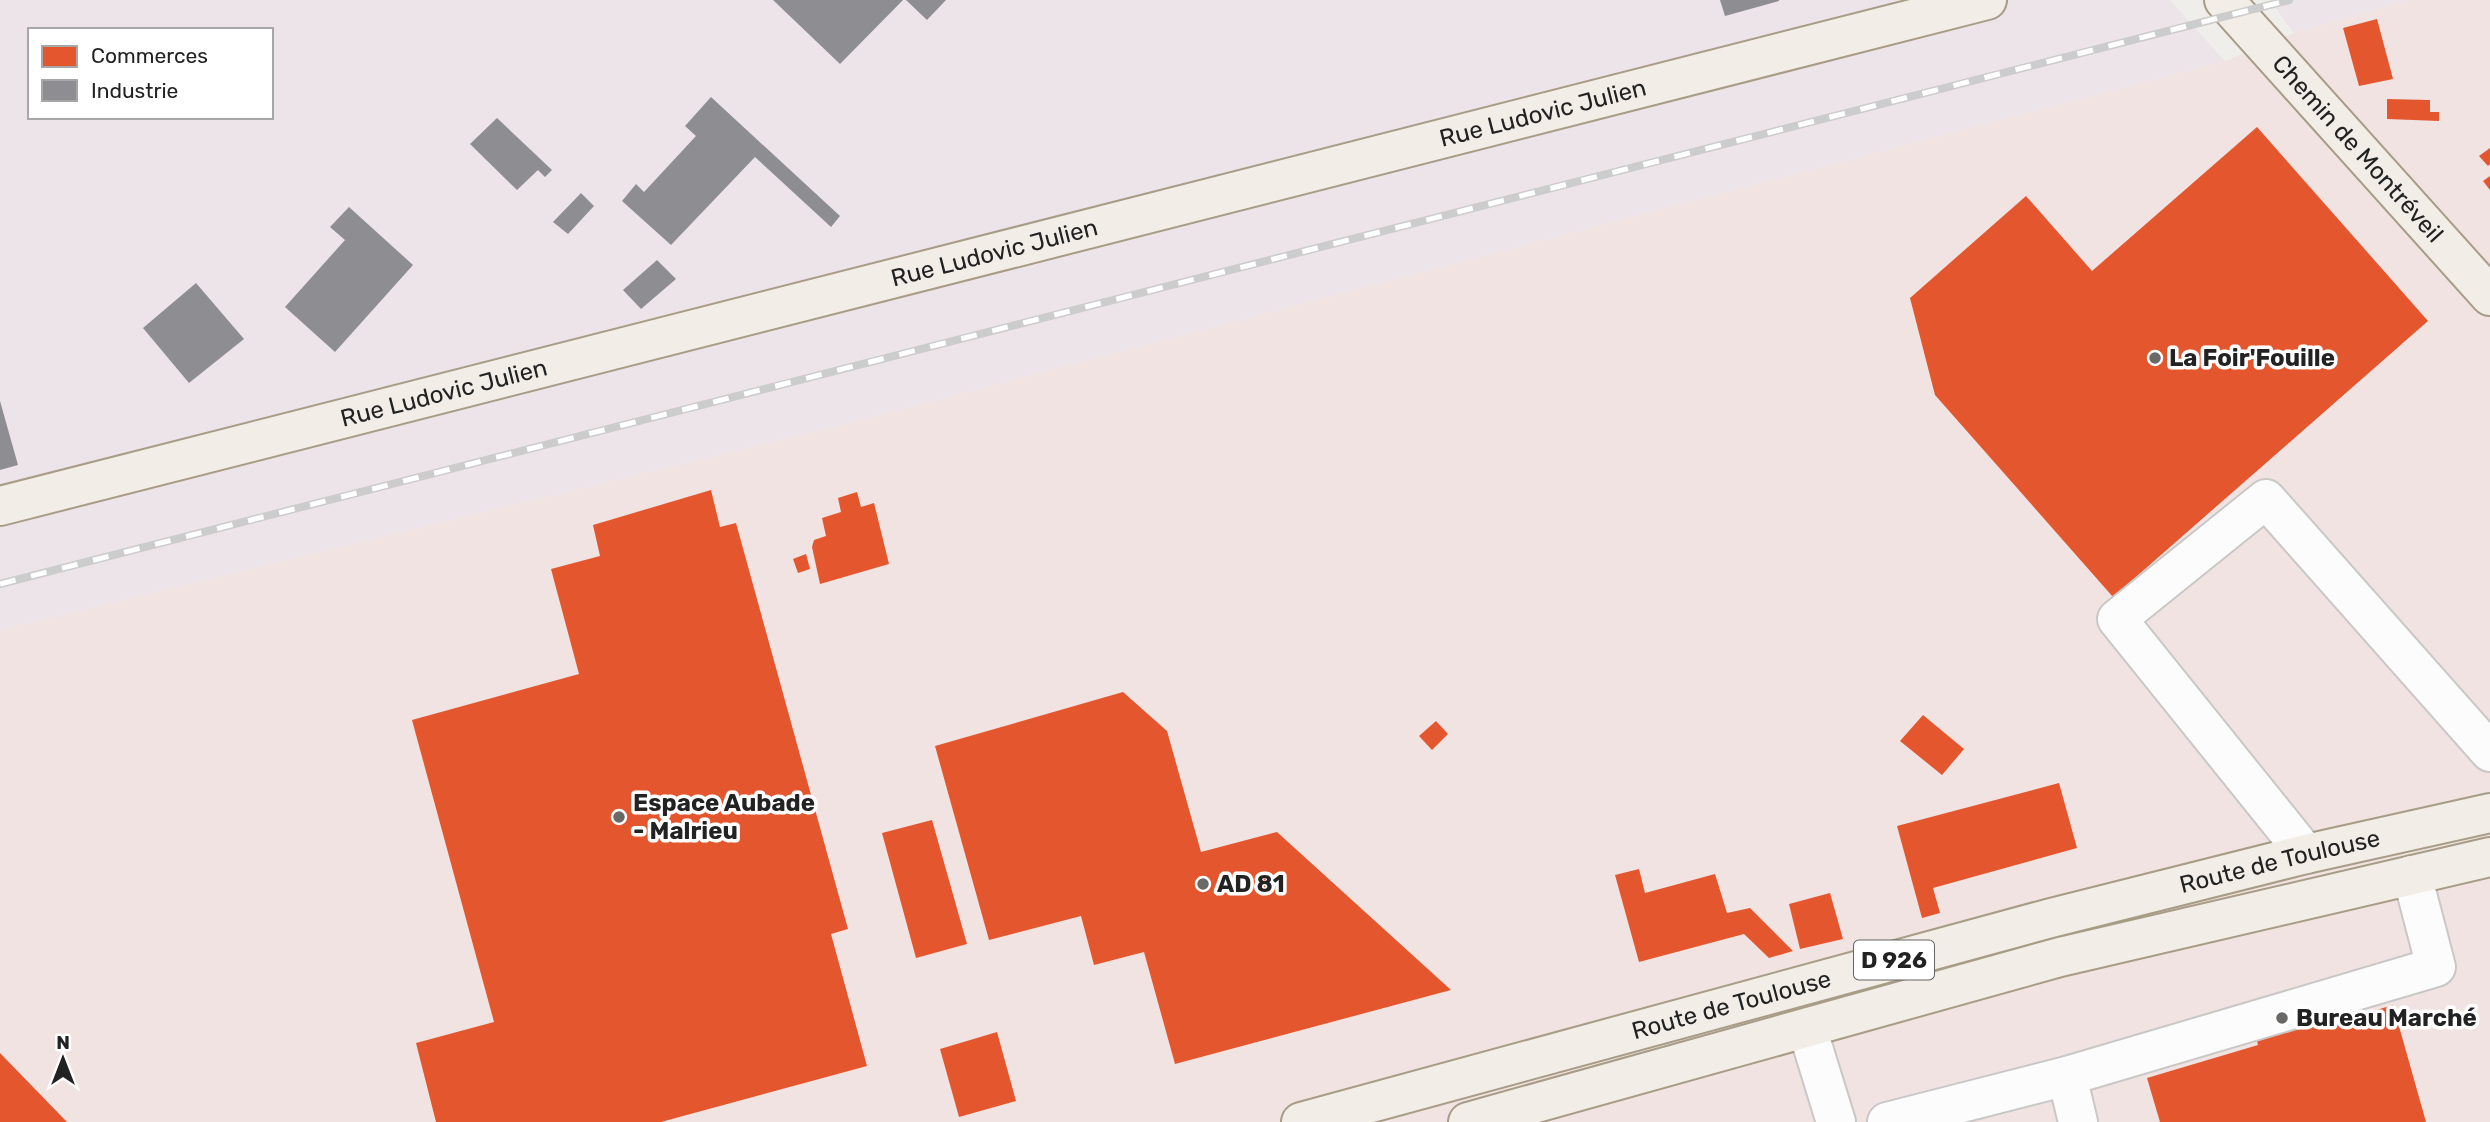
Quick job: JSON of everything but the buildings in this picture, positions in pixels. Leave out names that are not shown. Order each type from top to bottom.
[{"type":"main road","name":"Rue Ludovic Julien","points":[[0,506],[1987,0]]},
{"type":"main road","name":"Chemin de Montréveil","points":[[2224,0],[2490,296]]},
{"type":"main road","name":"Route de Toulouse","points":[[1301,1122],[2050,918],[2490,813]]},
{"type":"main road","name":"D 926","points":[[1468,1122],[2060,957],[2490,857]]},
{"type":"lane","points":[[2306,855],[2117,619],[2266,499],[2490,752]]},
{"type":"lane","points":[[1887,1122],[2067,1076],[2437,967],[2412,875]]},
{"type":"lane","points":[[1807,1028],[1836,1122]]},
{"type":"lane","points":[[2067,1076],[2078,1122]]},
{"type":"shaded area","points":[[0,0],[2170,0],[2225,61],[842,425],[0,630]]},
{"type":"shaded area","points":[[2269,0],[2410,0],[2294,33]]},
{"type":"shaded area","points":[[2410,0],[2490,0],[2490,1122],[0,1122],[0,630],[842,425],[2225,61],[2294,33]]},
{"type":"railway","points":[[0,584],[2289,0]]},
{"type":"place","name":"La Foir'Fouille","points":[[2155,358]]},
{"type":"place","name":"Espace Aubade - Malrieu","points":[[619,817]]},
{"type":"place","name":"AD 81","points":[[1203,884]]},
{"type":"place","name":"Bureau Marché","points":[[2282,1018]]}]
